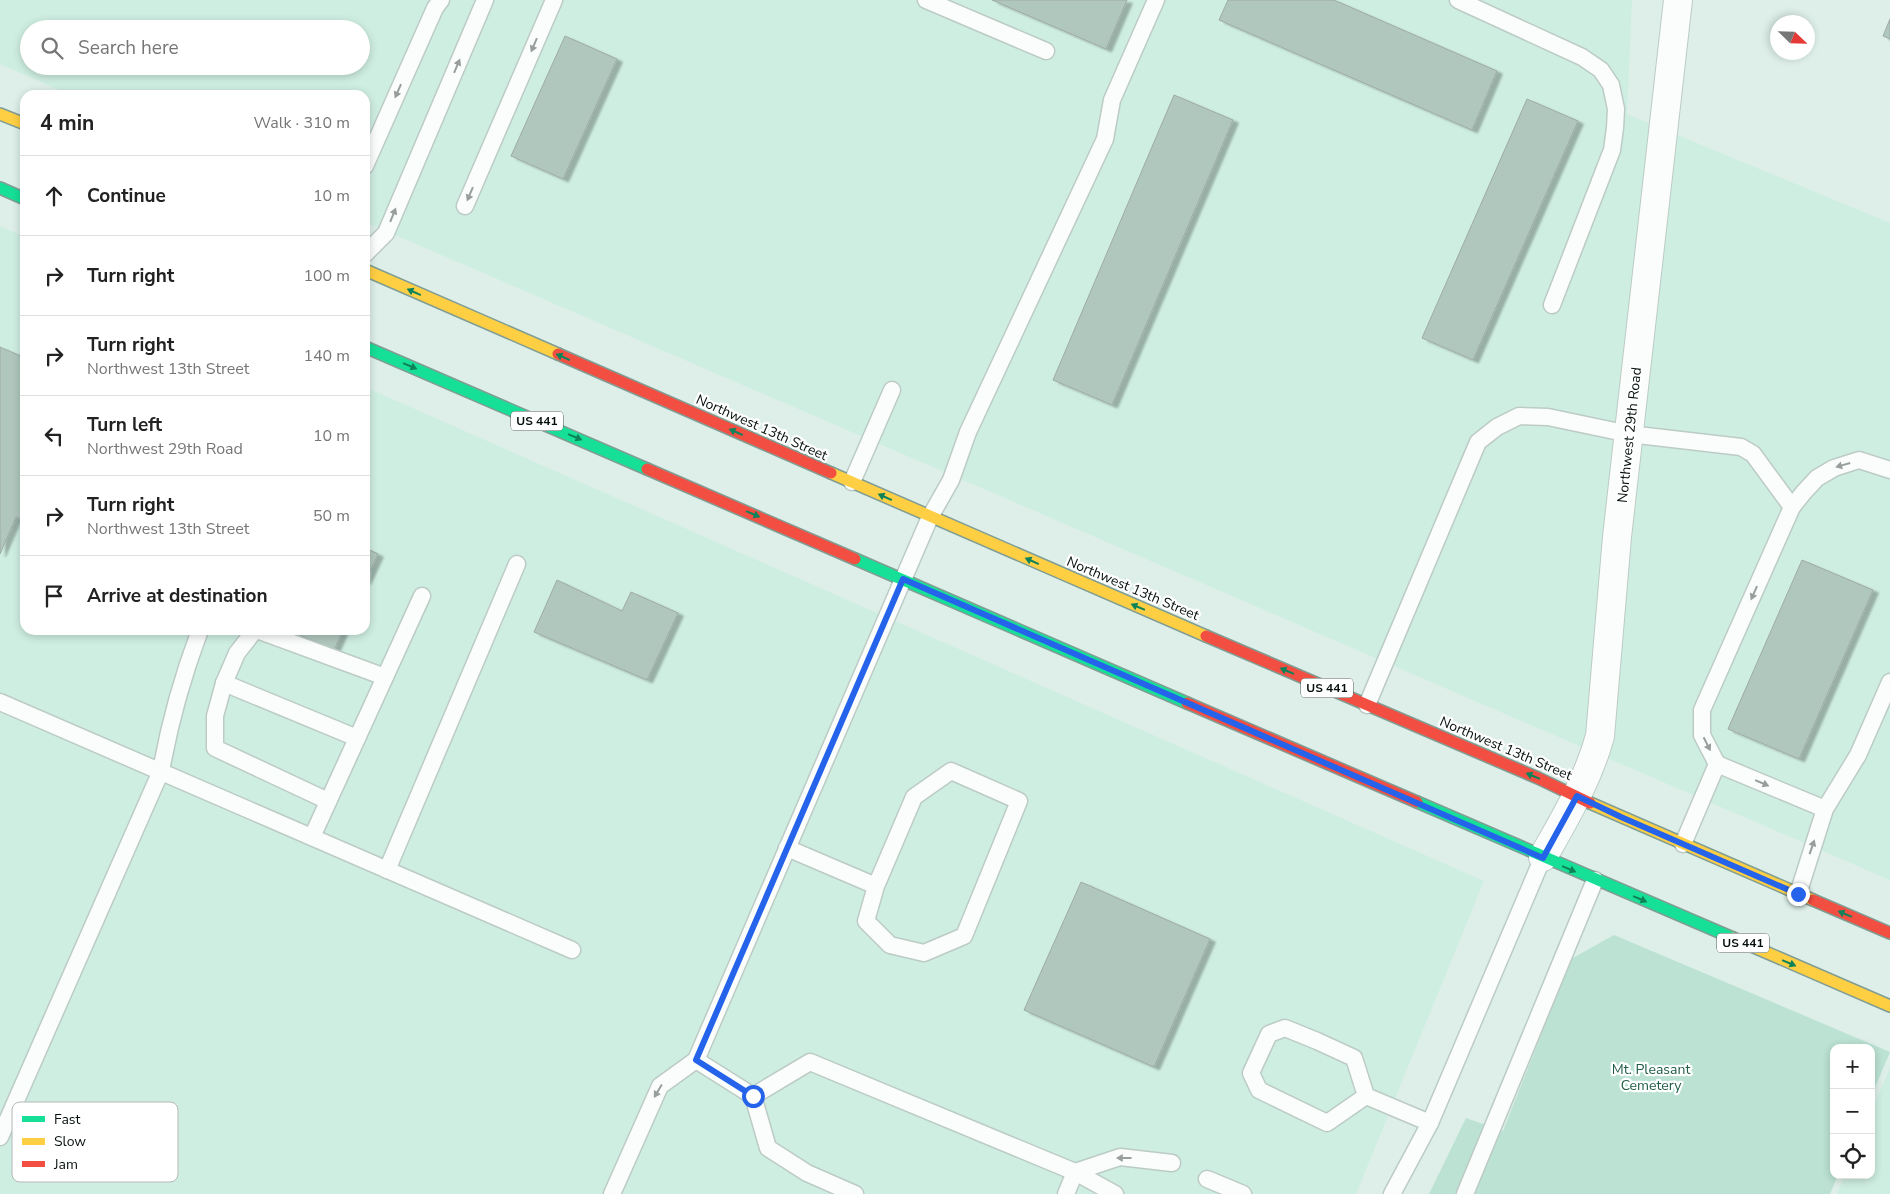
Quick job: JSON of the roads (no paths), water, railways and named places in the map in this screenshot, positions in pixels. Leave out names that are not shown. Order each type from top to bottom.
[{"type":"main road","points":[[0,114],[20,122]]},
{"type":"main road","points":[[0,188],[20,197]]},
{"type":"main road","name":"Northwest 13th Street","points":[[370,272],[1890,933]]},
{"type":"main road","name":"US 441","points":[[370,348],[1543,858],[1890,1006]]},
{"type":"street","name":"Northwest 29th Road","points":[[1543,858],[1577,796],[1594,758],[1600,736],[1617,537],[1678,0]]},
{"type":"lane","points":[[370,155],[435,8],[441,0]]},
{"type":"lane","points":[[370,249],[386,233],[485,0]]},
{"type":"lane","points":[[465,206],[554,0]]},
{"type":"lane","points":[[926,0],[1046,50]]},
{"type":"lane","points":[[612,1194],[660,1086],[696,1060],[930,517],[951,480],[968,432],[1105,139],[1112,100],[1156,0]]},
{"type":"lane","points":[[1458,0],[1582,57],[1601,70],[1611,85],[1616,109],[1612,150],[1552,305]]},
{"type":"lane","points":[[852,482],[892,390]]},
{"type":"lane","points":[[1367,705],[1478,442],[1497,427],[1519,416],[1548,417],[1629,434],[1741,447],[1753,454],[1792,507]]},
{"type":"lane","points":[[1825,809],[1717,764],[1702,735],[1702,710],[1792,507],[1817,478],[1834,468],[1859,460],[1890,470]]},
{"type":"lane","points":[[387,870],[517,564]]},
{"type":"lane","points":[[312,838],[422,596]]},
{"type":"lane","points":[[15,1102],[161,771],[168,732],[183,677],[198,635]]},
{"type":"lane","points":[[252,635],[237,653],[224,684],[215,716],[216,748],[328,802]]},
{"type":"lane","points":[[269,635],[385,678]]},
{"type":"lane","points":[[1798,894],[1825,809],[1858,756],[1890,682]]},
{"type":"lane","points":[[224,684],[358,738]]},
{"type":"lane","points":[[0,702],[572,950]]},
{"type":"lane","points":[[1683,844],[1717,764]]},
{"type":"lane","points":[[952,771],[1019,801],[964,936],[924,953],[890,945],[866,921],[876,886],[914,797],[952,771]]},
{"type":"lane","points":[[787,848],[876,886]]},
{"type":"lane","points":[[1392,1194],[1430,1123],[1543,858]]},
{"type":"lane","points":[[1464,1194],[1595,880]]},
{"type":"lane","points":[[1366,1096],[1327,1123],[1259,1090],[1251,1073],[1269,1034],[1285,1028],[1354,1058],[1366,1096],[1430,1123]]},
{"type":"lane","points":[[696,1060],[753,1096],[768,1148],[807,1173],[855,1194]]},
{"type":"lane","points":[[753,1096],[810,1062],[1075,1172],[1115,1194]]},
{"type":"lane","points":[[0,1137],[12,1110]]},
{"type":"lane","points":[[1066,1194],[1075,1172],[1120,1157],[1172,1163]]},
{"type":"lane","points":[[1207,1178],[1243,1194]]},
{"type":"park label","name":"Mt. Pleasant Cemetery","points":[[1651,1078]]}]
